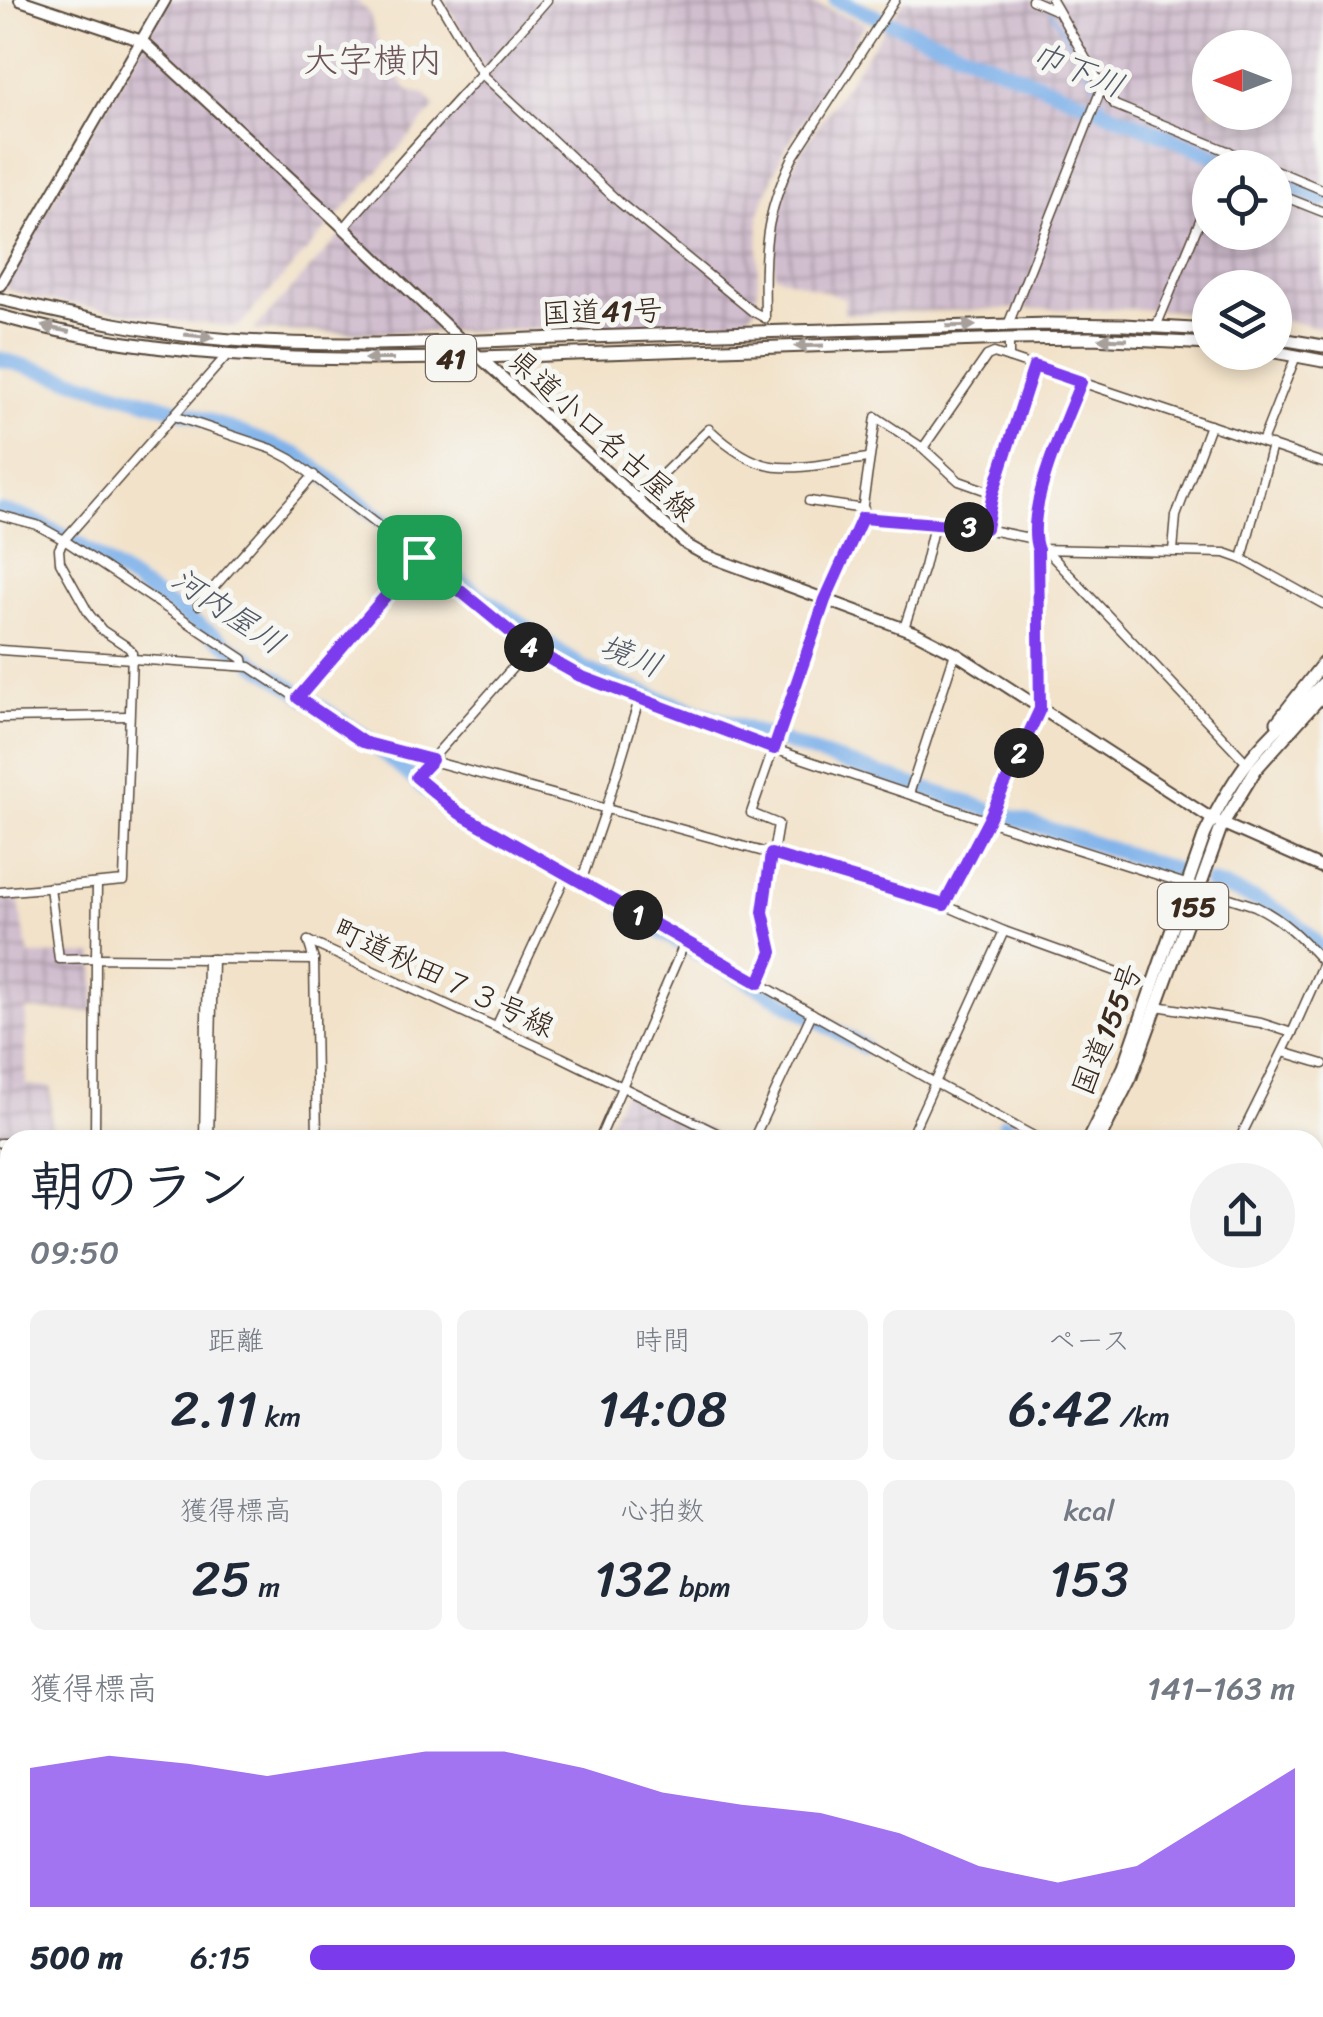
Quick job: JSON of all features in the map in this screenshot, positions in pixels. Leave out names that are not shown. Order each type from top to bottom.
[{"type":"highway","name":"国道41号","points":[[0,299],[176,334],[315,344],[462,341],[765,325],[1009,332],[1192,343]]},
{"type":"highway","name":"国道41号","points":[[0,316],[102,339],[227,355],[323,359],[765,347],[1156,326],[1192,329]]},
{"type":"highway","points":[[1292,341],[1323,346]]},
{"type":"highway","points":[[1292,355],[1323,361]]},
{"type":"highway","name":"155","points":[[1260,746],[1323,663]]},
{"type":"highway","name":"国道155号","points":[[1093,1130],[1124,1067],[1217,822],[1247,763],[1323,683]]},
{"type":"highway","name":"国道155号","points":[[1217,822],[1256,769],[1323,694]]},
{"type":"highway","name":"国道155号","points":[[1105,1130],[1131,1078],[1194,885]]},
{"type":"main road","name":"県道小口名古屋線","points":[[20,0],[142,41],[674,535],[706,556],[904,628],[955,653],[1217,822],[1323,868]]},
{"type":"main road","points":[[0,285],[165,0]]},
{"type":"street","points":[[438,0],[482,74],[619,202],[765,325]]},
{"type":"street","points":[[344,228],[547,0]]},
{"type":"street","points":[[765,347],[765,244],[775,197],[793,156],[895,0]]},
{"type":"street","points":[[1032,0],[1056,10]]},
{"type":"street","points":[[1052,0],[1115,105],[1227,150]]},
{"type":"street","points":[[1009,358],[1009,332],[1102,87]]},
{"type":"street","points":[[1292,177],[1323,190]]},
{"type":"street","points":[[1292,200],[1323,212]]},
{"type":"street","points":[[1156,326],[1192,239]]},
{"type":"street","points":[[924,448],[991,353],[1323,463]]},
{"type":"street","points":[[0,892],[124,881],[132,658],[129,648],[94,622],[60,562],[59,549],[227,355]]},
{"type":"street","points":[[1262,442],[1296,356]]},
{"type":"street","points":[[986,528],[993,493],[1034,366]]},
{"type":"street","points":[[1034,540],[1036,510],[1081,382]]},
{"type":"street","points":[[174,416],[292,459],[530,648],[580,676],[908,794],[1271,913],[1293,929],[1323,963],[1244,1130]]},
{"type":"street","points":[[759,983],[772,952],[763,912],[778,824],[751,813],[825,600],[863,513],[876,416],[924,448],[959,481],[993,493]]},
{"type":"street","points":[[1173,551],[1176,516],[1210,425]]},
{"type":"street","points":[[636,500],[708,430],[750,458],[772,467],[868,458]]},
{"type":"street","points":[[1242,559],[1272,446]]},
{"type":"street","points":[[198,605],[314,475]]},
{"type":"street","points":[[809,501],[934,525],[986,528],[1034,540],[1247,763]]},
{"type":"street","points":[[0,515],[38,525],[64,540],[243,659],[244,665]]},
{"type":"street","points":[[904,628],[934,525]]},
{"type":"street","points":[[1042,550],[1225,554],[1242,559],[1323,604]]},
{"type":"street","points":[[944,905],[1040,709],[1042,550]]},
{"type":"street","points":[[298,698],[419,557]]},
{"type":"street","points":[[530,648],[416,777],[459,813],[1022,1130]]},
{"type":"street","points":[[0,650],[244,665],[363,742],[944,905],[1154,985]]},
{"type":"street","points":[[908,794],[955,653]]},
{"type":"street","points":[[581,882],[639,700]]},
{"type":"street","points":[[0,718],[128,716]]},
{"type":"street","points":[[496,1027],[566,873]]},
{"type":"street","points":[[94,1130],[97,884]]},
{"type":"street","points":[[50,887],[59,959],[314,960],[317,1130]]},
{"type":"street","points":[[914,1130],[1004,930]]},
{"type":"street","name":"町道秋田７３号線","points":[[314,960],[308,941],[710,1130]]},
{"type":"street","points":[[603,1130],[685,942]]},
{"type":"street","points":[[207,1130],[210,959]]},
{"type":"street","points":[[1157,1006],[1261,1023],[1292,1034]]},
{"type":"street","points":[[758,1130],[812,1013]]},
{"type":"street","points":[[1283,1052],[1323,1064]]},
{"type":"shaded area","points":[[168,0],[356,0],[369,13],[384,59],[409,91],[424,94],[436,107],[238,327],[39,299],[2,287]]},
{"type":"shaded area","points":[[444,0],[804,0],[865,24],[782,154],[759,213],[757,307],[742,321],[436,332],[254,330],[490,73]]},
{"type":"shaded area","points":[[904,0],[1323,0],[1323,328],[1292,322],[1292,270],[1192,270],[1192,312],[1002,309],[844,314],[845,298],[775,275],[773,229],[779,194],[800,152]]},
{"type":"shaded area","points":[[17,894],[29,955],[95,954],[95,1012],[26,1010],[26,1085],[51,1087],[51,1130],[0,1130],[0,896]]},
{"type":"shaded area","points":[[624,1091],[709,1130],[606,1130]]},
{"type":"waterway","name":"巾下川","points":[[836,0],[1200,150]]},
{"type":"waterway","points":[[1050,10],[1097,89]]},
{"type":"waterway","points":[[1101,96],[1111,112]]},
{"type":"waterway","name":"巾下川","points":[[1292,187],[1323,200]]},
{"type":"waterway","name":"境川","points":[[0,359],[192,414],[300,456],[478,594],[583,668],[622,685],[821,755],[1178,871]]},
{"type":"waterway","name":"河内屋川","points":[[0,511],[28,518],[72,540],[362,735],[429,792]]},
{"type":"waterway","name":"境川","points":[[1210,883],[1257,900],[1286,916],[1323,952]]},
{"type":"waterway","name":"河内屋川","points":[[628,913],[864,1047]]},
{"type":"waterway","name":"河内屋川","points":[[1005,1124],[1015,1130]]},
{"type":"district","name":"大字横内","points":[[373,60]]},
{"type":"route","points":[[1034,366],[1081,382],[1036,510],[1040,709],[944,905],[771,854],[763,916],[772,952],[759,983],[459,813],[416,777],[432,760],[363,742],[298,698],[419,557],[530,648],[580,676],[774,749],[825,600],[862,518],[986,528],[993,493],[1034,366]]}]
